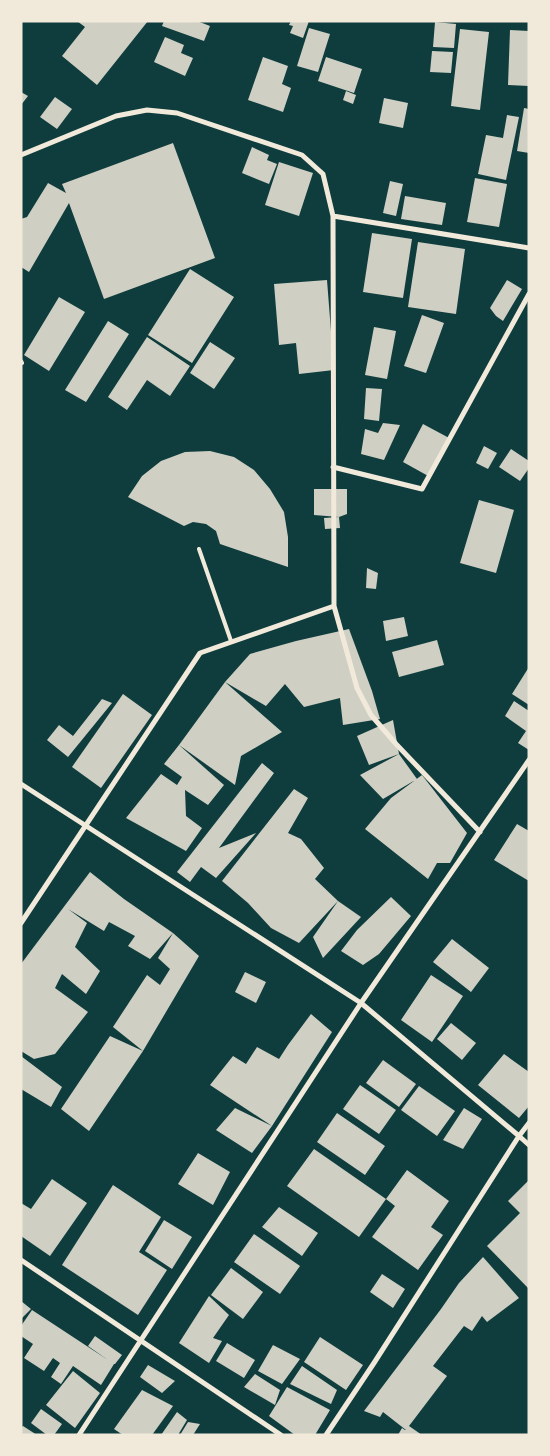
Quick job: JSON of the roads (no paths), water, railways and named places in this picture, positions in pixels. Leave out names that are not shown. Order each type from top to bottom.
[{"type":"street","points":[[21,155],[116,116],[147,110],[177,113],[302,155],[323,174],[333,216],[334,606],[357,688],[371,715],[480,832]]},
{"type":"street","points":[[333,216],[529,248]]},
{"type":"street","points":[[333,467],[422,489],[529,294]]},
{"type":"street","points":[[21,923],[200,653],[334,606]]},
{"type":"street","points":[[79,1435],[361,1004],[529,760]]},
{"type":"street","points":[[21,784],[361,1004],[529,1145]]},
{"type":"street","points":[[326,1435],[529,1123]]},
{"type":"street","points":[[21,1260],[282,1435]]},
{"type":"lane","points":[[199,549],[231,641]]}]
